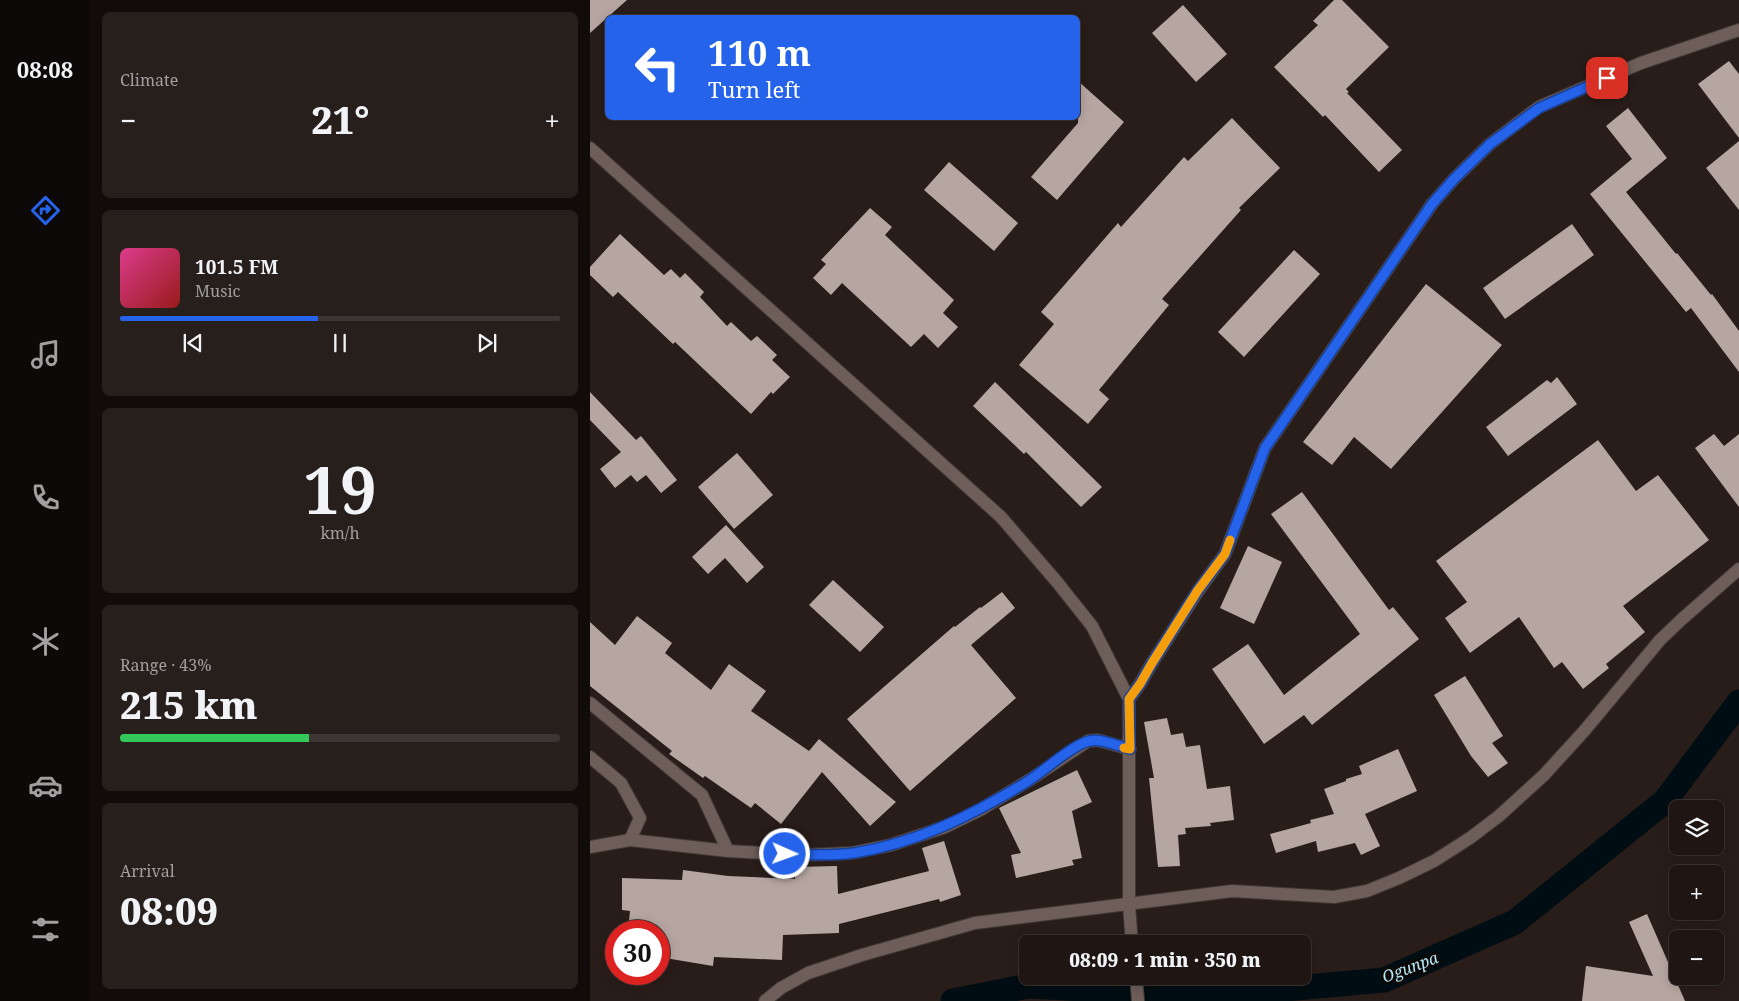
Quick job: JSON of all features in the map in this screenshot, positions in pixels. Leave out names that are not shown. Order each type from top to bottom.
[{"type":"street","points":[[1129,699],[1198,590],[1225,554],[1265,448],[1432,204],[1454,179],[1490,144],[1539,108],[1641,63],[1739,30]]},
{"type":"street","points":[[590,148],[1001,517],[1058,582],[1092,626],[1129,699],[1129,905],[1131,935]]},
{"type":"street","points":[[765,1001],[782,988],[808,974],[862,955],[975,923],[1232,891],[1334,896],[1366,891],[1434,861],[1470,838],[1499,816],[1544,775],[1585,730],[1660,640],[1739,569]]},
{"type":"street","points":[[590,703],[702,796],[728,851]]},
{"type":"street","points":[[590,847],[630,840],[728,851],[814,855],[852,853],[891,845],[945,827],[980,810],[1088,741],[1097,740],[1130,749]]},
{"type":"street","points":[[590,757],[622,782],[640,818],[630,840]]},
{"type":"street","points":[[1137,985],[1138,1001]]},
{"type":"building","points":[[590,0],[627,0],[610,15],[605,15],[605,20],[590,33]]},
{"type":"building","points":[[1334,0],[1342,0],[1389,47],[1346,89],[1349,92],[1347,93],[1402,150],[1379,172],[1325,115],[1323,117],[1274,67],[1318,25],[1313,21]]},
{"type":"building","points":[[1183,5],[1227,54],[1196,82],[1152,33]]},
{"type":"building","points":[[1729,61],[1739,74],[1739,138],[1698,84]]},
{"type":"building","points":[[1080,83],[1124,122],[1057,200],[1031,177],[1078,123],[1078,120],[1080,120]]},
{"type":"building","points":[[1628,108],[1667,158],[1626,192],[1676,254],[1712,294],[1739,331],[1739,372],[1691,308],[1686,312],[1590,194],[1632,159],[1606,126]]},
{"type":"building","points":[[1232,118],[1280,168],[1239,208],[1241,210],[1162,299],[1169,305],[1099,390],[1109,399],[1088,424],[1019,365],[1054,324],[1041,312],[1118,223],[1121,227],[1184,157],[1188,161]]},
{"type":"building","points":[[1739,141],[1739,210],[1706,168]]},
{"type":"building","points":[[949,162],[1018,223],[994,251],[924,190]]},
{"type":"building","points":[[870,208],[892,227],[885,235],[954,300],[943,313],[958,327],[938,348],[924,334],[911,347],[842,283],[831,295],[813,278],[826,264],[821,260]]},
{"type":"building","points":[[1572,224],[1594,255],[1505,319],[1483,288]]},
{"type":"building","points":[[620,234],[664,275],[671,269],[680,278],[685,273],[704,292],[700,297],[727,326],[731,322],[751,341],[757,336],[777,355],[772,360],[790,377],[773,394],[771,392],[751,414],[675,342],[673,344],[618,292],[613,297],[590,275],[590,267]]},
{"type":"building","points":[[1294,250],[1320,274],[1244,357],[1218,332]]},
{"type":"building","points":[[1426,284],[1502,345],[1391,469],[1354,437],[1332,465],[1303,442]]},
{"type":"building","points":[[1557,377],[1577,404],[1508,456],[1486,427],[1547,380],[1551,383]]},
{"type":"building","points":[[995,382],[1102,487],[1081,507],[1026,452],[1024,454],[973,406]]},
{"type":"building","points":[[590,392],[636,440],[641,436],[677,480],[661,493],[646,475],[637,482],[631,475],[615,488],[600,469],[621,452],[590,420]]},
{"type":"building","points":[[1714,434],[1724,446],[1739,434],[1739,507],[1695,448]]},
{"type":"building","points":[[1598,440],[1636,491],[1658,475],[1709,540],[1623,606],[1645,632],[1606,664],[1609,668],[1583,689],[1562,662],[1554,668],[1519,617],[1470,653],[1445,618],[1467,602],[1436,561]]},
{"type":"building","points":[[737,453],[773,495],[734,529],[698,487]]},
{"type":"building","points":[[1302,492],[1389,610],[1393,607],[1419,639],[1312,725],[1304,715],[1264,744],[1212,669],[1248,644],[1284,695],[1360,634],[1271,514]]},
{"type":"building","points":[[726,525],[764,567],[747,583],[725,558],[708,574],[692,557]]},
{"type":"building","points":[[1248,546],[1282,562],[1254,624],[1220,608]]},
{"type":"building","points":[[833,580],[884,627],[860,652],[809,605]]},
{"type":"building","points":[[1002,592],[1015,608],[971,645],[1016,698],[910,791],[847,719],[954,626]]},
{"type":"building","points":[[637,616],[672,643],[665,653],[711,690],[729,664],[766,691],[751,711],[809,751],[819,739],[896,802],[870,826],[822,772],[781,824],[755,803],[751,808],[669,754],[672,751],[590,686],[590,622],[615,645]]},
{"type":"building","points":[[1465,676],[1503,736],[1492,743],[1508,763],[1488,777],[1471,756],[1434,695]]},
{"type":"building","points":[[1167,718],[1171,735],[1183,733],[1186,747],[1200,745],[1207,789],[1230,786],[1234,820],[1210,823],[1211,826],[1185,828],[1186,834],[1178,835],[1180,866],[1158,867],[1149,778],[1154,778],[1144,722]]},
{"type":"building","points":[[1398,749],[1417,791],[1365,814],[1380,846],[1361,855],[1355,843],[1318,852],[1316,841],[1276,853],[1270,834],[1311,823],[1310,820],[1334,814],[1324,789],[1362,774],[1359,766]]},
{"type":"building","points":[[1077,770],[1092,802],[1072,811],[1082,858],[1072,860],[1074,865],[1016,878],[1011,855],[1021,853],[999,808]]},
{"type":"building","points":[[944,841],[961,895],[940,902],[939,899],[839,924],[839,933],[783,935],[782,960],[714,957],[713,966],[670,959],[670,920],[629,920],[630,911],[622,910],[622,878],[682,880],[683,870],[728,876],[795,879],[795,867],[837,866],[838,894],[929,871],[922,848]]},
{"type":"building","points":[[1647,914],[1669,964],[1669,985],[1678,985],[1685,1001],[1582,1001],[1586,966],[1653,976],[1629,922]]},
{"type":"waterway","name":"Ogunpa","points":[[953,1001],[1028,986],[1209,996],[1384,980],[1515,922],[1665,801],[1739,702]]},
{"type":"slow traffic","points":[[1124,748],[1130,749],[1129,699],[1198,590],[1225,554],[1230,540]]},
{"type":"route","points":[[785,854],[852,853],[891,845],[945,827],[980,810],[1088,741],[1097,740],[1130,749],[1129,699],[1198,590],[1225,554],[1265,448],[1432,204],[1454,179],[1490,144],[1539,108],[1607,78]]}]
